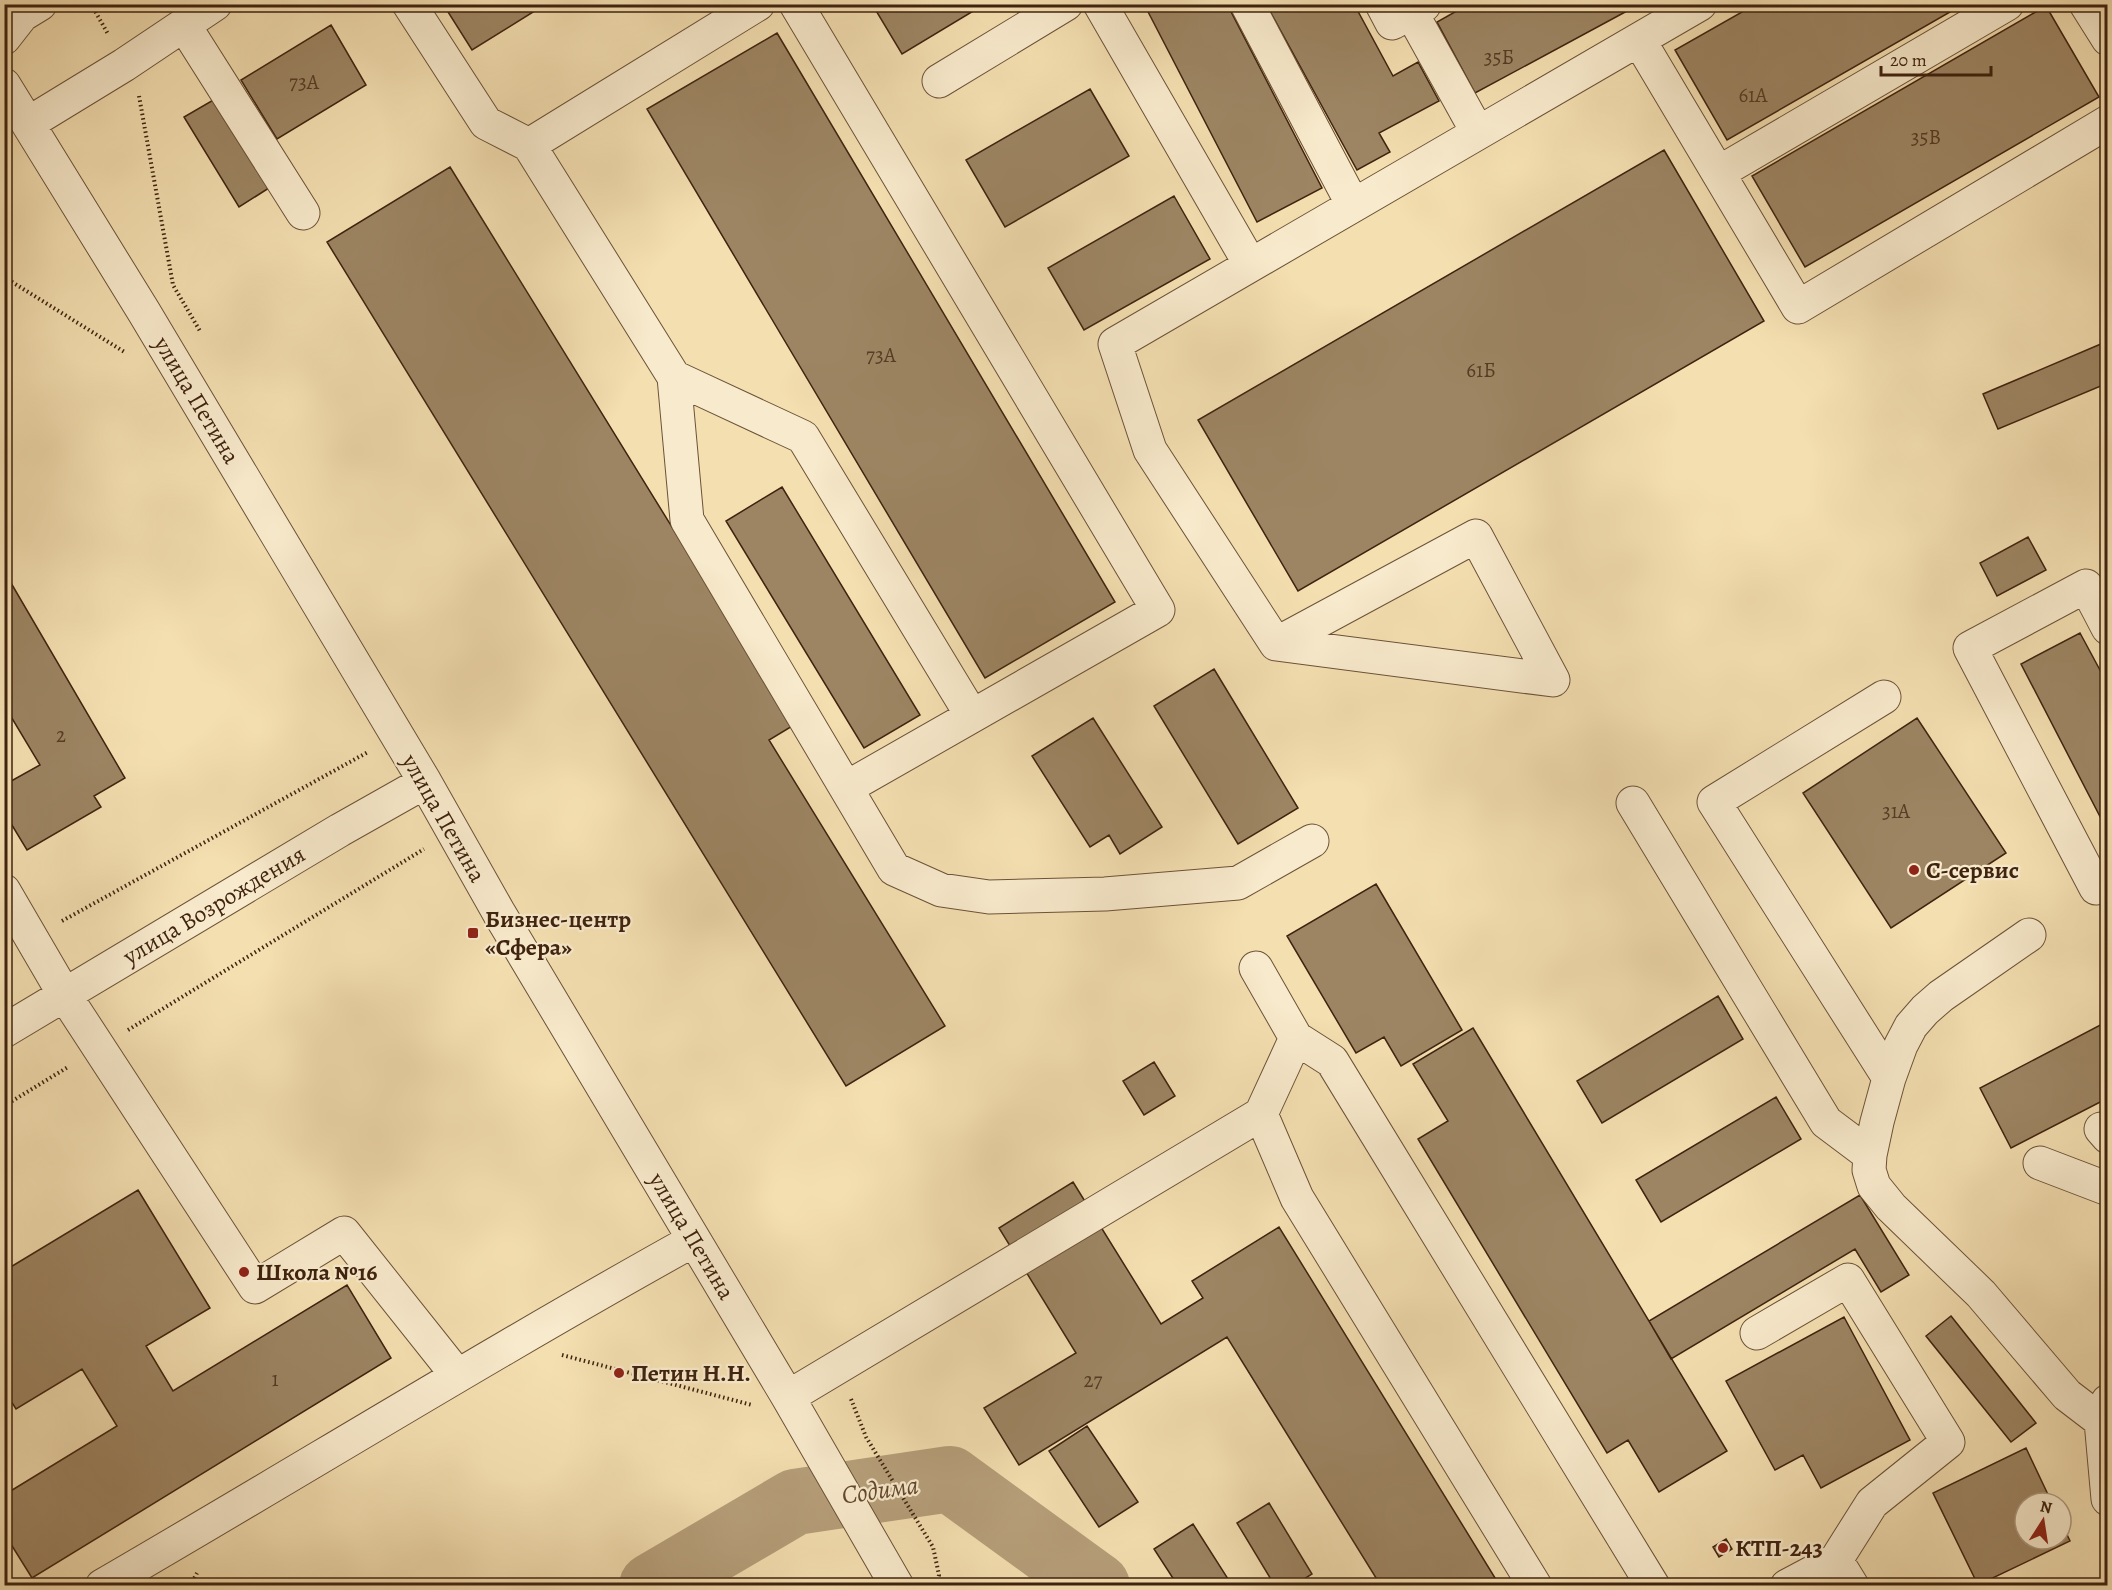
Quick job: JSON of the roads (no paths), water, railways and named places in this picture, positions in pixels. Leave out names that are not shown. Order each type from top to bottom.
[{"type":"street","points":[[4,38],[22,15],[40,4]]},
{"type":"street","points":[[29,123],[124,65],[215,4]]},
{"type":"street","points":[[409,4],[486,123],[529,145],[674,377],[687,520],[894,869],[941,890],[989,897],[1105,894],[1238,883],[1312,841]]},
{"type":"street","points":[[529,145],[758,4]]},
{"type":"street","points":[[796,4],[1158,610],[846,788]]},
{"type":"street","points":[[939,81],[1066,4]]},
{"type":"street","points":[[1100,4],[1250,264]]},
{"type":"street","points":[[1247,4],[1353,205]]},
{"type":"street","points":[[1276,644],[1476,536],[1553,680],[1276,644],[1150,450],[1115,344],[1700,4]]},
{"type":"street","points":[[1718,173],[2007,4]]},
{"type":"street","points":[[2086,4],[2108,39]]},
{"type":"street","points":[[1406,7],[1478,133]]},
{"type":"street","points":[[184,25],[303,213]]},
{"type":"street","points":[[1639,40],[1798,307],[2108,122]]},
{"type":"street","name":"улица Петина","points":[[4,85],[144,312],[425,782],[499,913],[788,1397],[891,1576]]},
{"type":"street","points":[[674,377],[803,437],[972,716]]},
{"type":"street","points":[[2108,628],[2086,586],[1970,648],[2096,888],[2108,886]]},
{"type":"street","points":[[1884,697],[1714,802],[1889,1078]]},
{"type":"street","name":"улица Возрождения","points":[[4,1031],[425,782]]},
{"type":"street","points":[[1633,803],[1826,1122],[1870,1155]]},
{"type":"street","points":[[4,891],[64,994],[255,1287],[344,1233],[457,1375]]},
{"type":"street","points":[[2029,935],[1941,996],[1924,1010],[1911,1026],[1889,1078],[1870,1155],[1869,1170],[1874,1186],[1891,1208],[1981,1294],[2067,1395],[2104,1411],[2108,1499]]},
{"type":"street","points":[[1256,968],[1296,1038],[1332,1061],[1653,1586]]},
{"type":"street","points":[[788,1397],[1261,1114],[1296,1038]]},
{"type":"street","points":[[1261,1114],[1297,1198],[1535,1586]]},
{"type":"street","points":[[2040,1163],[2108,1189]]},
{"type":"street","points":[[102,1586],[457,1375],[694,1240]]},
{"type":"street","points":[[1757,1333],[1848,1280],[1948,1442],[1872,1503],[1844,1573],[1787,1586]]},
{"type":"waterway","name":"Содима","points":[[652,1586],[795,1502],[950,1479],[1097,1586]]},
{"type":"place","name":"С-сервис","points":[[1914,870]]},
{"type":"place","name":"Бизнес-центр «Сфера»","points":[[473,933]]},
{"type":"place","name":"Школа №16","points":[[244,1272]]},
{"type":"place","name":"Петин Н.Н.","points":[[619,1373]]},
{"type":"place","name":"КТП-243","points":[[1723,1548]]}]
